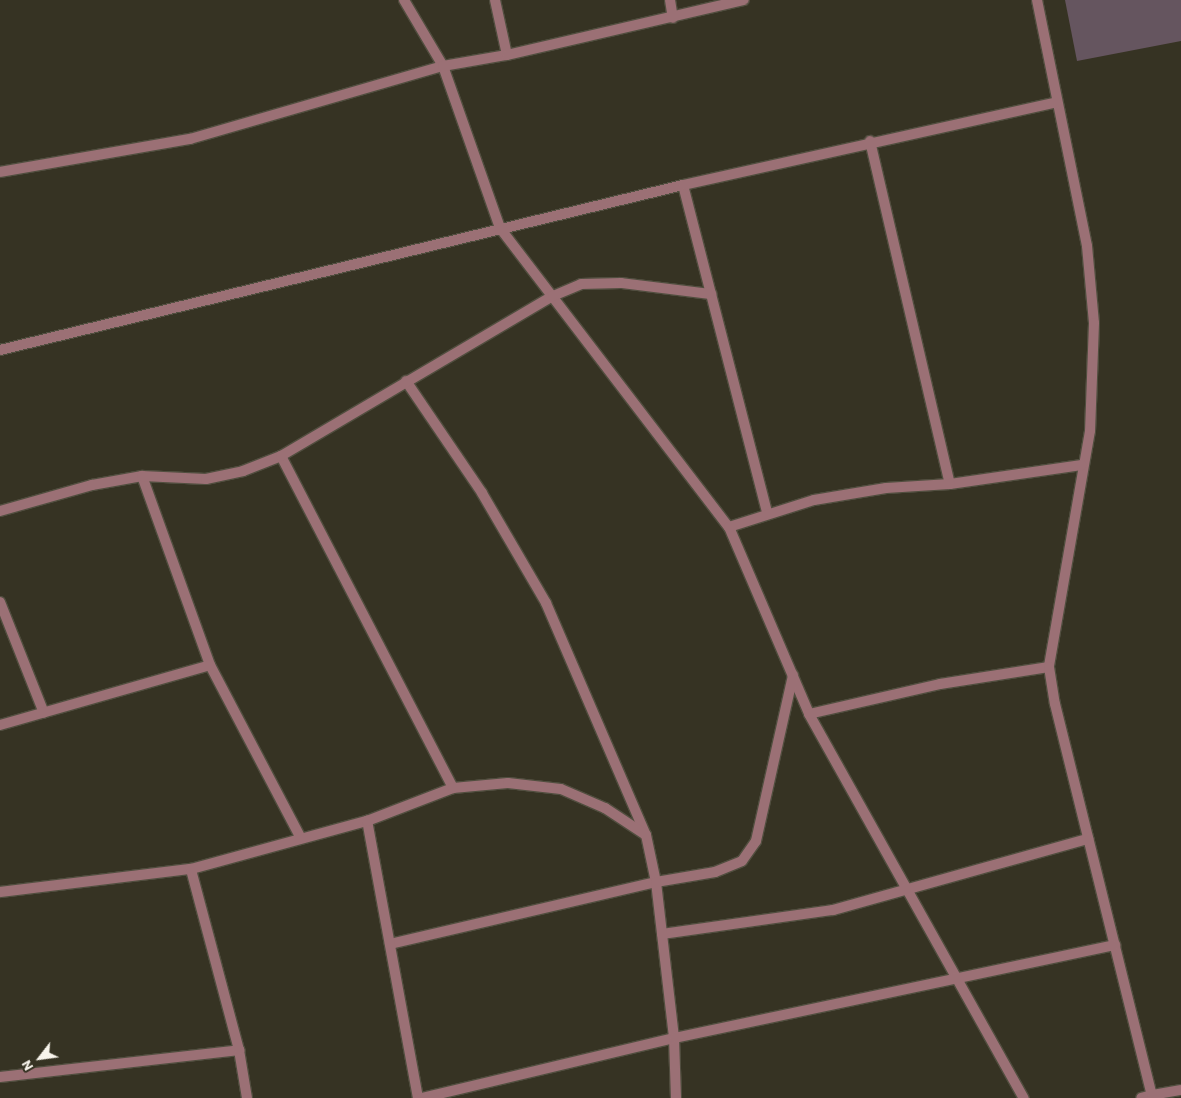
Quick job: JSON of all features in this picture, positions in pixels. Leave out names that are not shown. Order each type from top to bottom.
[{"type":"street","points":[[404,0],[443,66],[500,228],[729,527],[809,714],[905,890],[1024,1098]]},
{"type":"street","points":[[496,0],[507,55]]},
{"type":"street","points":[[670,0],[674,18]]},
{"type":"street","points":[[0,172],[190,139],[443,66],[507,55],[674,18],[744,0]]},
{"type":"street","points":[[1037,0],[1087,246],[1094,323],[1090,431],[1082,465],[1049,667],[1055,704],[1152,1096]]},
{"type":"street","points":[[0,350],[683,184],[870,141],[1058,102]]},
{"type":"street","points":[[870,141],[950,484]]},
{"type":"street","points":[[683,184],[767,513]]},
{"type":"street","points":[[0,512],[92,485],[142,476],[206,479],[243,471],[281,456],[552,296],[580,284],[621,283],[711,294]]},
{"type":"street","points":[[406,381],[482,493],[546,603],[646,835],[656,882],[674,1038],[676,1098]]},
{"type":"street","points":[[281,456],[453,788]]},
{"type":"street","points":[[729,527],[767,513],[814,500],[886,488],[950,484],[1082,465]]},
{"type":"street","points":[[142,476],[210,665],[301,838]]},
{"type":"street","points":[[0,602],[44,713]]},
{"type":"street","points":[[0,724],[210,665]]},
{"type":"street","points":[[809,714],[940,684],[1049,667]]},
{"type":"street","points":[[390,944],[656,882],[715,872],[742,861],[756,841],[793,675]]},
{"type":"street","points":[[0,892],[191,869],[367,820],[453,788],[508,783],[561,789],[605,808],[646,835]]},
{"type":"street","points":[[367,820],[418,1098]]},
{"type":"street","points":[[662,934],[833,910],[1088,839]]},
{"type":"street","points":[[191,869],[239,1050],[246,1098]]},
{"type":"street","points":[[422,1098],[674,1038],[1115,945]]},
{"type":"street","points":[[0,1076],[239,1050]]},
{"type":"street","points":[[1141,1098],[1181,1090]]},
{"type":"building","points":[[1065,0],[1181,0],[1181,41],[1077,61]]}]
